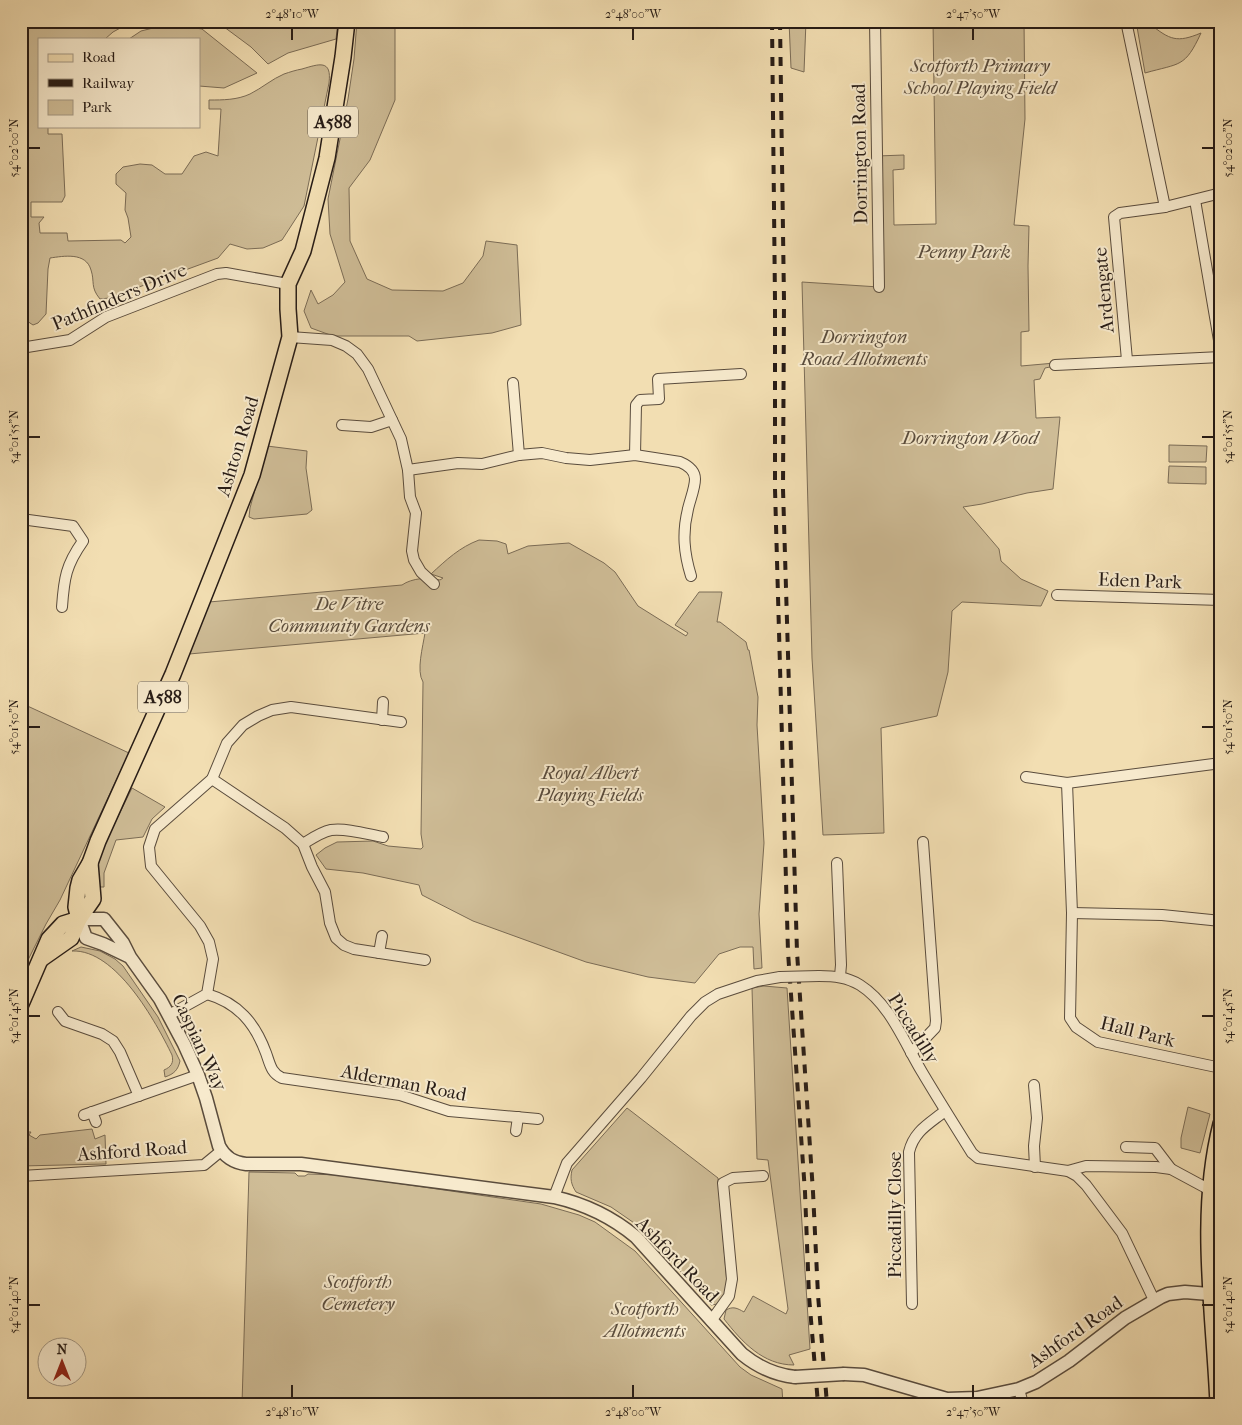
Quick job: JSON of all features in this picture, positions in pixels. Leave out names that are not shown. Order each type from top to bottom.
[{"type":"main road","name":"Ashton Road","points":[[21,1004],[41,959],[72,938],[79,919],[93,899],[90,863],[98,841],[173,674],[242,502],[266,430],[276,383],[290,338],[288,284],[303,252],[327,158],[347,21]]},
{"type":"main road","points":[[1218,1404],[1216,1295],[1210,1261],[1210,1190],[1221,1124]]},
{"type":"street","name":"Dorrington Road","points":[[875,21],[879,287]]},
{"type":"street","points":[[1126,21],[1165,207],[1221,193]]},
{"type":"street","points":[[1195,200],[1221,352]]},
{"type":"street","name":"Ardengate","points":[[1127,360],[1114,217],[1120,213],[1165,207]]},
{"type":"street","name":"Pathfinders Drive","points":[[21,348],[70,340],[106,317],[217,274],[226,273],[288,284]]},
{"type":"street","points":[[290,338],[332,340],[346,346],[357,354],[368,369],[401,439],[408,470],[410,497],[416,513],[412,551],[414,560],[420,572],[434,584]]},
{"type":"street","points":[[1055,365],[1127,360],[1221,357]]},
{"type":"street","points":[[635,455],[636,405],[640,400],[659,399],[658,379],[741,374]]},
{"type":"street","points":[[513,383],[519,455]]},
{"type":"street","points":[[342,425],[371,427],[392,420]]},
{"type":"street","points":[[408,470],[458,463],[482,464],[519,455],[542,453],[590,460],[635,455],[680,462],[692,470],[695,478],[684,522],[686,558],[691,576]]},
{"type":"street","points":[[21,519],[73,526],[83,541],[71,558],[64,583],[62,607]]},
{"type":"street","name":"Eden Park","points":[[1057,595],[1221,600]]},
{"type":"street","points":[[382,720],[383,702]]},
{"type":"street","points":[[169,1015],[207,994],[212,958],[209,942],[200,926],[151,866],[151,838],[156,829],[212,779],[227,743],[242,725],[272,710],[291,707],[400,722]]},
{"type":"street","points":[[1026,777],[1067,783],[1221,763]]},
{"type":"street","points":[[212,779],[285,828],[303,844],[325,892],[330,923],[336,938],[344,945],[354,949],[425,960]]},
{"type":"street","name":"Hall Park","points":[[1067,783],[1072,913],[1070,1018],[1076,1027],[1098,1042],[1221,1068]]},
{"type":"street","points":[[303,844],[319,834],[331,830],[345,830],[383,837]]},
{"type":"street","points":[[911,1053],[935,1028],[936,1021],[922,842]]},
{"type":"street","points":[[837,863],[840,976]]},
{"type":"street","points":[[1072,913],[1162,915],[1221,921]]},
{"type":"street","name":"Caspian Way","points":[[130,957],[86,938],[79,919],[104,918],[123,943],[130,957],[150,984],[169,1015],[198,1075],[221,1151]]},
{"type":"street","points":[[379,953],[382,936]]},
{"type":"street","name":"Piccadilly","points":[[554,1197],[567,1163],[641,1078],[691,1016],[705,1002],[718,994],[757,981],[819,976],[840,976],[859,985],[877,998],[890,1016],[946,1112],[972,1153],[978,1158],[1035,1168],[1068,1171],[1094,1165],[1171,1168],[1210,1190]]},
{"type":"street","name":"Alderman Road","points":[[207,994],[224,999],[239,1010],[253,1027],[265,1051],[271,1069],[275,1075],[282,1078],[400,1095],[449,1112],[538,1119]]},
{"type":"street","points":[[58,1012],[65,1021],[102,1034],[113,1041],[120,1052],[139,1096]]},
{"type":"street","points":[[96,1122],[88,1113],[198,1075]]},
{"type":"street","points":[[1034,1085],[1037,1118],[1034,1146],[1035,1168]]},
{"type":"street","name":"Piccadilly Close","points":[[912,1304],[909,1152],[917,1133],[946,1112]]},
{"type":"street","points":[[516,1131],[518,1118]]},
{"type":"street","points":[[1126,1147],[1155,1148],[1171,1168]]},
{"type":"street","name":"Ashford Road","points":[[21,1176],[204,1165],[221,1151],[230,1159],[240,1164],[301,1164],[554,1197],[585,1206],[628,1230],[648,1249],[742,1354],[750,1361],[773,1373],[795,1377],[844,1374],[864,1375],[947,1401],[977,1398],[1019,1389],[1036,1382],[1070,1362],[1125,1318],[1154,1300],[1168,1294],[1186,1292],[1216,1295]]},
{"type":"street","points":[[1068,1171],[1077,1176],[1086,1185],[1122,1233],[1154,1300]]},
{"type":"street","points":[[711,1321],[729,1296],[732,1279],[723,1183],[733,1178],[763,1176]]},
{"type":"street","points":[[1019,1389],[1023,1404]]},
{"type":"green space","points":[[21,21],[133,21],[106,38],[38,38],[38,128],[48,128],[48,134],[62,134],[65,196],[62,202],[31,202],[31,217],[44,217],[39,223],[40,233],[67,233],[68,241],[121,240],[125,243],[131,237],[125,210],[126,193],[116,184],[116,174],[123,167],[140,164],[152,165],[165,174],[182,174],[194,156],[206,152],[218,156],[221,109],[209,109],[209,100],[225,100],[240,97],[250,94],[284,74],[319,65],[326,67],[329,83],[304,206],[282,240],[263,248],[247,249],[230,244],[218,258],[109,298],[100,299],[94,288],[91,270],[84,260],[74,256],[50,258],[46,314],[38,323],[33,325],[21,317]]},
{"type":"green space","points":[[216,21],[338,21],[336,39],[288,53],[268,64],[251,47]]},
{"type":"green space","points":[[357,21],[395,21],[395,100],[370,160],[349,188],[350,241],[367,279],[392,290],[443,291],[463,283],[483,256],[486,241],[517,245],[521,325],[492,333],[417,341],[409,336],[333,336],[311,328],[304,311],[311,290],[318,304],[333,295],[345,282],[330,234],[328,199],[348,99]]},
{"type":"green space","points":[[789,21],[806,21],[804,72],[791,68]]},
{"type":"green space","points":[[933,21],[1024,21],[1025,119],[1014,225],[1029,226],[1029,331],[1021,332],[1021,366],[1055,363],[1055,366],[1045,368],[1040,379],[1034,380],[1036,418],[1060,417],[1053,489],[963,507],[999,549],[1001,561],[1021,579],[1048,591],[1041,606],[962,602],[952,611],[948,672],[937,716],[881,728],[884,833],[823,835],[812,658],[802,282],[879,287],[877,156],[904,155],[904,169],[893,170],[894,225],[936,224]]},
{"type":"green space","points":[[1136,21],[1150,21],[1150,24],[1163,34],[1174,38],[1186,38],[1201,33],[1190,53],[1180,62],[1145,73]]},
{"type":"green space","points":[[169,24],[202,29],[257,73],[224,88],[200,86],[200,38],[130,38],[141,31]]},
{"type":"green space","points":[[1169,445],[1207,446],[1206,462],[1169,462]]},
{"type":"green space","points":[[267,446],[307,451],[306,468],[312,510],[307,514],[254,519],[249,517]]},
{"type":"green space","points":[[1169,466],[1206,467],[1206,484],[1168,483]]},
{"type":"green space","name":"Royal Albert Playing Fields","points":[[479,540],[497,541],[506,544],[508,554],[528,546],[569,543],[604,563],[615,572],[638,606],[686,636],[688,633],[675,625],[699,592],[722,592],[717,622],[720,622],[746,642],[758,697],[757,725],[764,843],[759,914],[762,968],[754,969],[753,947],[740,947],[719,954],[695,983],[648,977],[586,962],[473,921],[422,895],[419,885],[363,873],[326,869],[316,855],[337,842],[373,841],[388,846],[421,849],[423,847],[421,834],[423,682],[420,665],[425,633],[189,654],[209,602],[402,585],[420,579],[440,580],[443,578],[431,574],[459,550]]},
{"type":"green space","points":[[21,703],[129,753],[60,900],[21,974]]},
{"type":"green space","points":[[132,788],[165,807],[152,819],[143,837],[116,840],[104,873],[104,887],[98,887],[97,869],[103,847]]},
{"type":"green space","points":[[81,947],[100,951],[123,966],[158,1017],[180,1061],[173,1073],[165,1077],[164,1070],[171,1064],[173,1060],[172,1055],[145,1007],[119,974],[104,962],[88,954],[72,951]]},
{"type":"green space","points":[[764,986],[787,988],[810,1349],[789,1355],[794,1365],[783,1364],[763,1357],[746,1344],[724,1319],[728,1309],[735,1308],[744,1312],[753,1296],[786,1314],[788,1309],[768,1160],[757,1159],[752,988]]},
{"type":"green space","points":[[1188,1107],[1210,1114],[1200,1153],[1181,1148],[1181,1138]]},
{"type":"green space","points":[[627,1108],[718,1178],[727,1291],[718,1304],[711,1305],[640,1227],[611,1207],[576,1192],[573,1186],[571,1179],[572,1170]]},
{"type":"green space","points":[[92,1129],[95,1139],[105,1135],[106,1164],[21,1166],[21,1132],[31,1132],[29,1135],[36,1139],[40,1135]]},
{"type":"green space","name":"Scotforth Cemetery","points":[[249,1172],[295,1173],[298,1176],[308,1174],[340,1175],[541,1204],[579,1215],[595,1222],[635,1251],[740,1367],[751,1375],[782,1389],[783,1404],[242,1404]]},
{"type":"railway","points":[[772,21],[775,489],[788,952],[805,1192],[809,1296],[818,1404]]},
{"type":"railway","points":[[780,21],[784,301],[783,489],[797,952],[818,1295],[827,1404]]},
{"type":"park label","name":"Scotforth Primary School Playing Field","points":[[980,76]]},
{"type":"park label","name":"Penny Park","points":[[964,251]]},
{"type":"park label","name":"Dorrington Road Allotments","points":[[864,347]]},
{"type":"park label","name":"Dorrington Wood","points":[[970,437]]},
{"type":"park label","name":"De Vitre Community Gardens","points":[[349,614]]},
{"type":"park label","name":"Scotforth Allotments","points":[[645,1319]]}]
